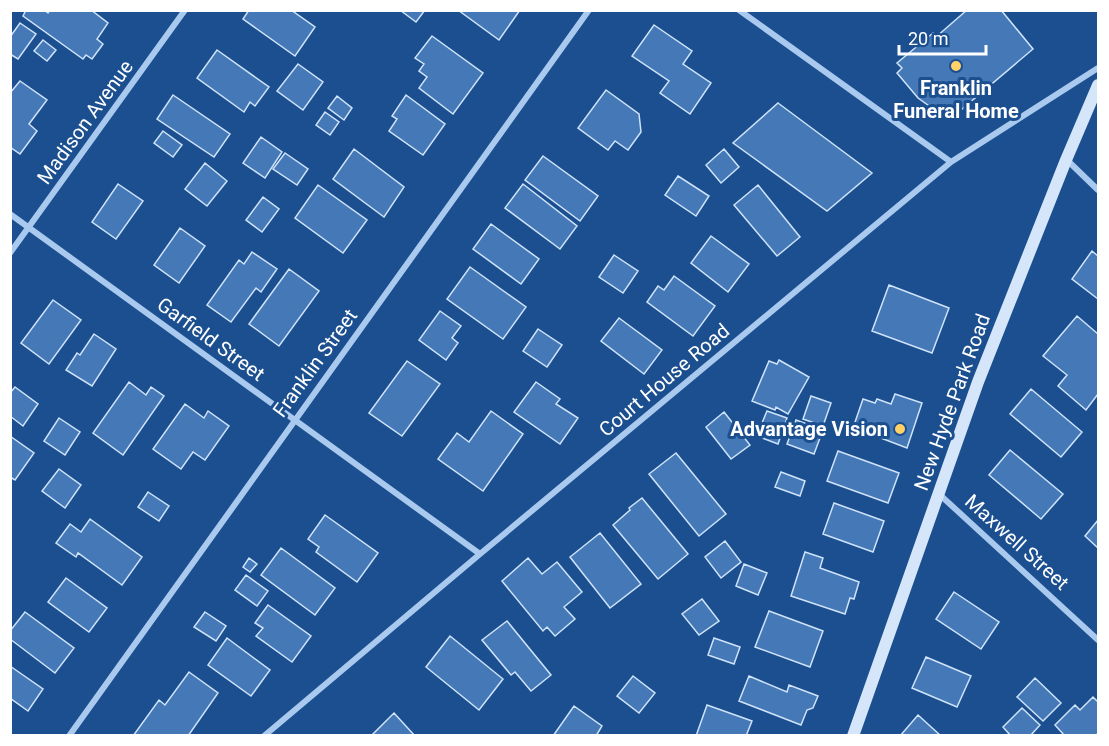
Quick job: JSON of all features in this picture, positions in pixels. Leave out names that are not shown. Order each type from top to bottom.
[{"type":"main road","name":"New Hyde Park Road","points":[[853,735],[978,382],[1098,85]]},
{"type":"street","name":"Madison Avenue","points":[[10,253],[185,10]]},
{"type":"street","name":"Franklin Street","points":[[69,735],[589,10]]},
{"type":"street","points":[[739,10],[951,162]]},
{"type":"street","name":"Court House Road","points":[[264,735],[951,162],[1098,68]]},
{"type":"street","points":[[1066,160],[1098,190]]},
{"type":"street","name":"Garfield Street","points":[[10,214],[480,554]]},
{"type":"street","name":"Maxwell Street","points":[[939,494],[1098,640]]},
{"type":"building","points":[[26,10],[44,10],[48,13],[50,10],[91,10],[108,23],[97,39],[103,44],[92,59],[86,55],[83,59],[23,16]]},
{"type":"building","points":[[249,10],[291,10],[315,27],[295,56],[243,19]]},
{"type":"building","points":[[400,10],[425,10],[416,22]]},
{"type":"building","points":[[458,10],[520,10],[499,40]]},
{"type":"building","name":"Franklin Funeral Home","points":[[967,10],[1001,10],[1033,49],[949,120],[918,98],[897,73],[902,68],[897,63],[933,33],[936,37]]},
{"type":"building","points":[[20,23],[36,34],[18,59],[10,54],[10,37]]},
{"type":"building","points":[[654,25],[692,51],[683,64],[711,83],[690,114],[660,93],[669,81],[632,56]]},
{"type":"building","points":[[432,36],[483,73],[453,114],[419,88],[427,77],[419,71],[424,64],[415,58]]},
{"type":"building","points":[[43,40],[56,50],[47,61],[34,51]]},
{"type":"building","points":[[217,50],[269,87],[255,106],[250,102],[244,112],[197,78]]},
{"type":"building","points":[[298,64],[323,82],[303,110],[277,91]]},
{"type":"building","points":[[20,81],[47,100],[29,124],[37,131],[20,154],[10,147],[10,93]]},
{"type":"building","points":[[606,90],[639,114],[641,132],[628,150],[615,141],[608,150],[578,128]]},
{"type":"building","points":[[173,95],[230,134],[214,157],[157,119]]},
{"type":"building","points":[[406,95],[445,124],[423,155],[389,131],[397,119],[392,116]]},
{"type":"building","points":[[337,96],[352,108],[344,120],[328,108]]},
{"type":"building","points":[[778,103],[872,173],[827,211],[733,143]]},
{"type":"building","points":[[325,112],[339,122],[330,135],[316,125]]},
{"type":"building","points":[[163,131],[182,145],[173,157],[154,143]]},
{"type":"building","points":[[261,137],[282,152],[265,178],[243,163]]},
{"type":"building","points":[[354,149],[404,187],[384,217],[333,179]]},
{"type":"building","points":[[724,149],[739,167],[721,183],[706,165]]},
{"type":"building","points":[[285,153],[308,169],[297,185],[273,169]]},
{"type":"building","points":[[543,156],[598,196],[580,221],[525,180]]},
{"type":"building","points":[[205,163],[227,181],[207,206],[185,189]]},
{"type":"building","points":[[678,176],[709,196],[696,216],[665,195]]},
{"type":"building","points":[[118,184],[143,201],[116,239],[92,222]]},
{"type":"building","points":[[523,184],[577,226],[560,249],[505,208]]},
{"type":"building","points":[[318,185],[367,220],[343,253],[295,218]]},
{"type":"building","points":[[758,185],[800,237],[777,256],[734,205]]},
{"type":"building","points":[[263,197],[279,209],[262,232],[246,220]]},
{"type":"building","points":[[491,224],[539,259],[521,284],[473,249]]},
{"type":"building","points":[[180,228],[205,246],[179,283],[154,265]]},
{"type":"building","points":[[711,236],[749,264],[728,292],[691,263]]},
{"type":"building","points":[[1092,251],[1098,256],[1098,299],[1072,279]]},
{"type":"building","points":[[252,252],[277,269],[261,292],[256,288],[231,322],[207,305],[239,260],[244,264]]},
{"type":"building","points":[[614,255],[638,271],[623,293],[599,277]]},
{"type":"building","points":[[470,267],[526,307],[503,339],[447,299]]},
{"type":"building","points":[[289,269],[319,291],[279,346],[249,324]]},
{"type":"building","points":[[674,276],[715,306],[693,336],[647,302],[658,286],[664,290]]},
{"type":"building","points":[[889,285],[949,308],[932,353],[872,331]]},
{"type":"building","points":[[53,300],[81,320],[49,364],[21,343]]},
{"type":"building","points":[[440,311],[461,326],[452,338],[458,343],[446,360],[419,340]]},
{"type":"building","points":[[1077,316],[1098,334],[1098,394],[1086,410],[1058,386],[1067,375],[1043,356]]},
{"type":"building","points":[[619,318],[662,350],[644,374],[601,341]]},
{"type":"building","points":[[538,329],[562,345],[547,367],[523,351]]},
{"type":"building","points":[[94,334],[116,349],[92,386],[66,370],[77,353],[80,355]]},
{"type":"building","points":[[779,360],[809,377],[788,414],[776,407],[775,410],[752,401],[769,361],[777,364]]},
{"type":"building","points":[[407,361],[440,384],[402,436],[369,413]]},
{"type":"building","points":[[129,382],[146,395],[151,387],[164,396],[123,455],[93,433]]},
{"type":"building","points":[[536,382],[560,399],[556,404],[578,418],[560,444],[514,412]]},
{"type":"building","points":[[15,387],[38,404],[23,426],[10,416],[10,393]]},
{"type":"building","points":[[1031,389],[1082,432],[1061,457],[1010,414]]},
{"type":"building","points":[[895,394],[922,403],[907,448],[865,432],[865,429],[854,425],[863,399],[875,403],[877,399],[891,404]]},
{"type":"building","points":[[811,396],[831,403],[823,426],[803,419]]},
{"type":"building","points":[[185,404],[204,418],[208,411],[229,426],[205,460],[193,452],[181,469],[153,449]]},
{"type":"building","points":[[491,411],[523,434],[483,491],[438,459],[457,433],[469,442]]},
{"type":"building","points":[[767,411],[787,418],[778,444],[762,438],[767,425],[762,423]]},
{"type":"building","points":[[724,412],[750,445],[731,459],[706,427]]},
{"type":"building","points":[[59,418],[80,432],[65,455],[44,441]]},
{"type":"building","points":[[796,420],[823,430],[814,454],[787,444]]},
{"type":"building","points":[[10,436],[34,453],[15,480],[10,477]]},
{"type":"building","points":[[1010,450],[1063,494],[1041,519],[989,475]]},
{"type":"building","points":[[838,451],[899,473],[888,503],[827,481]]},
{"type":"building","points":[[676,453],[726,514],[699,536],[649,474]]},
{"type":"building","points":[[59,469],[81,485],[65,508],[42,491]]},
{"type":"building","points":[[781,472],[805,481],[800,496],[775,487]]},
{"type":"building","points":[[148,492],[169,506],[159,521],[138,507]]},
{"type":"building","points":[[642,498],[688,554],[658,579],[613,525]]},
{"type":"building","points":[[834,503],[884,521],[873,552],[823,534]]},
{"type":"building","points":[[325,515],[378,553],[357,582],[316,552],[319,547],[308,539]]},
{"type":"building","points":[[90,519],[142,557],[122,585],[78,553],[76,557],[56,543],[70,524],[81,532]]},
{"type":"building","points":[[1098,520],[1098,548],[1085,536]]},
{"type":"building","points":[[600,533],[641,584],[610,608],[570,557]]},
{"type":"building","points":[[725,541],[741,562],[721,578],[705,557]]},
{"type":"building","points":[[281,548],[335,588],[315,615],[261,575]]},
{"type":"building","points":[[805,552],[823,558],[820,568],[859,582],[854,599],[850,598],[845,614],[791,596]]},
{"type":"building","points":[[249,558],[257,564],[250,572],[243,567]]},
{"type":"building","points":[[528,558],[542,574],[557,562],[582,592],[564,607],[575,619],[555,636],[547,627],[543,631],[502,581]]},
{"type":"building","points":[[744,564],[767,573],[758,595],[736,586]]},
{"type":"building","points":[[246,575],[268,591],[257,606],[235,590]]},
{"type":"building","points":[[66,578],[107,608],[89,632],[48,602]]},
{"type":"building","points":[[954,592],[999,622],[981,649],[936,619]]},
{"type":"building","points":[[702,599],[719,621],[699,635],[682,614]]},
{"type":"building","points":[[268,605],[311,636],[292,662],[256,636],[263,628],[255,623]]},
{"type":"building","points":[[769,611],[823,631],[810,667],[755,647]]},
{"type":"building","points":[[25,612],[74,648],[55,673],[10,639],[10,631]]},
{"type":"building","points":[[205,612],[226,626],[216,641],[194,627]]},
{"type":"building","points":[[507,621],[551,675],[531,691],[515,672],[511,675],[482,640]]},
{"type":"building","points":[[450,636],[503,679],[479,710],[426,667]]},
{"type":"building","points":[[227,638],[270,670],[251,696],[208,665]]},
{"type":"building","points":[[714,638],[740,647],[734,664],[708,655]]},
{"type":"building","points":[[926,657],[971,676],[957,707],[912,688]]},
{"type":"building","points":[[10,666],[43,689],[28,711],[10,698]]},
{"type":"building","points":[[189,672],[218,693],[188,736],[133,736],[159,700],[165,705]]},
{"type":"building","points":[[633,676],[655,693],[639,713],[617,696]]},
{"type":"building","points":[[749,676],[787,692],[789,685],[818,696],[813,708],[807,710],[801,725],[739,701]]},
{"type":"building","points":[[1035,678],[1061,703],[1043,721],[1017,697]]},
{"type":"building","points":[[1093,697],[1098,702],[1098,733],[1096,736],[1065,736],[1055,725],[1075,705],[1080,710]]},
{"type":"building","points":[[707,705],[752,721],[746,736],[696,736]]},
{"type":"building","points":[[574,706],[602,726],[596,736],[553,736]]},
{"type":"building","points":[[1022,708],[1040,725],[1030,736],[1011,736],[1003,727]]},
{"type":"building","points":[[394,713],[415,736],[371,736]]},
{"type":"building","points":[[918,715],[941,736],[900,736]]},
{"type":"place","name":"Franklin Funeral Home","points":[[956,66]]},
{"type":"place","name":"Advantage Vision","points":[[900,429]]}]
